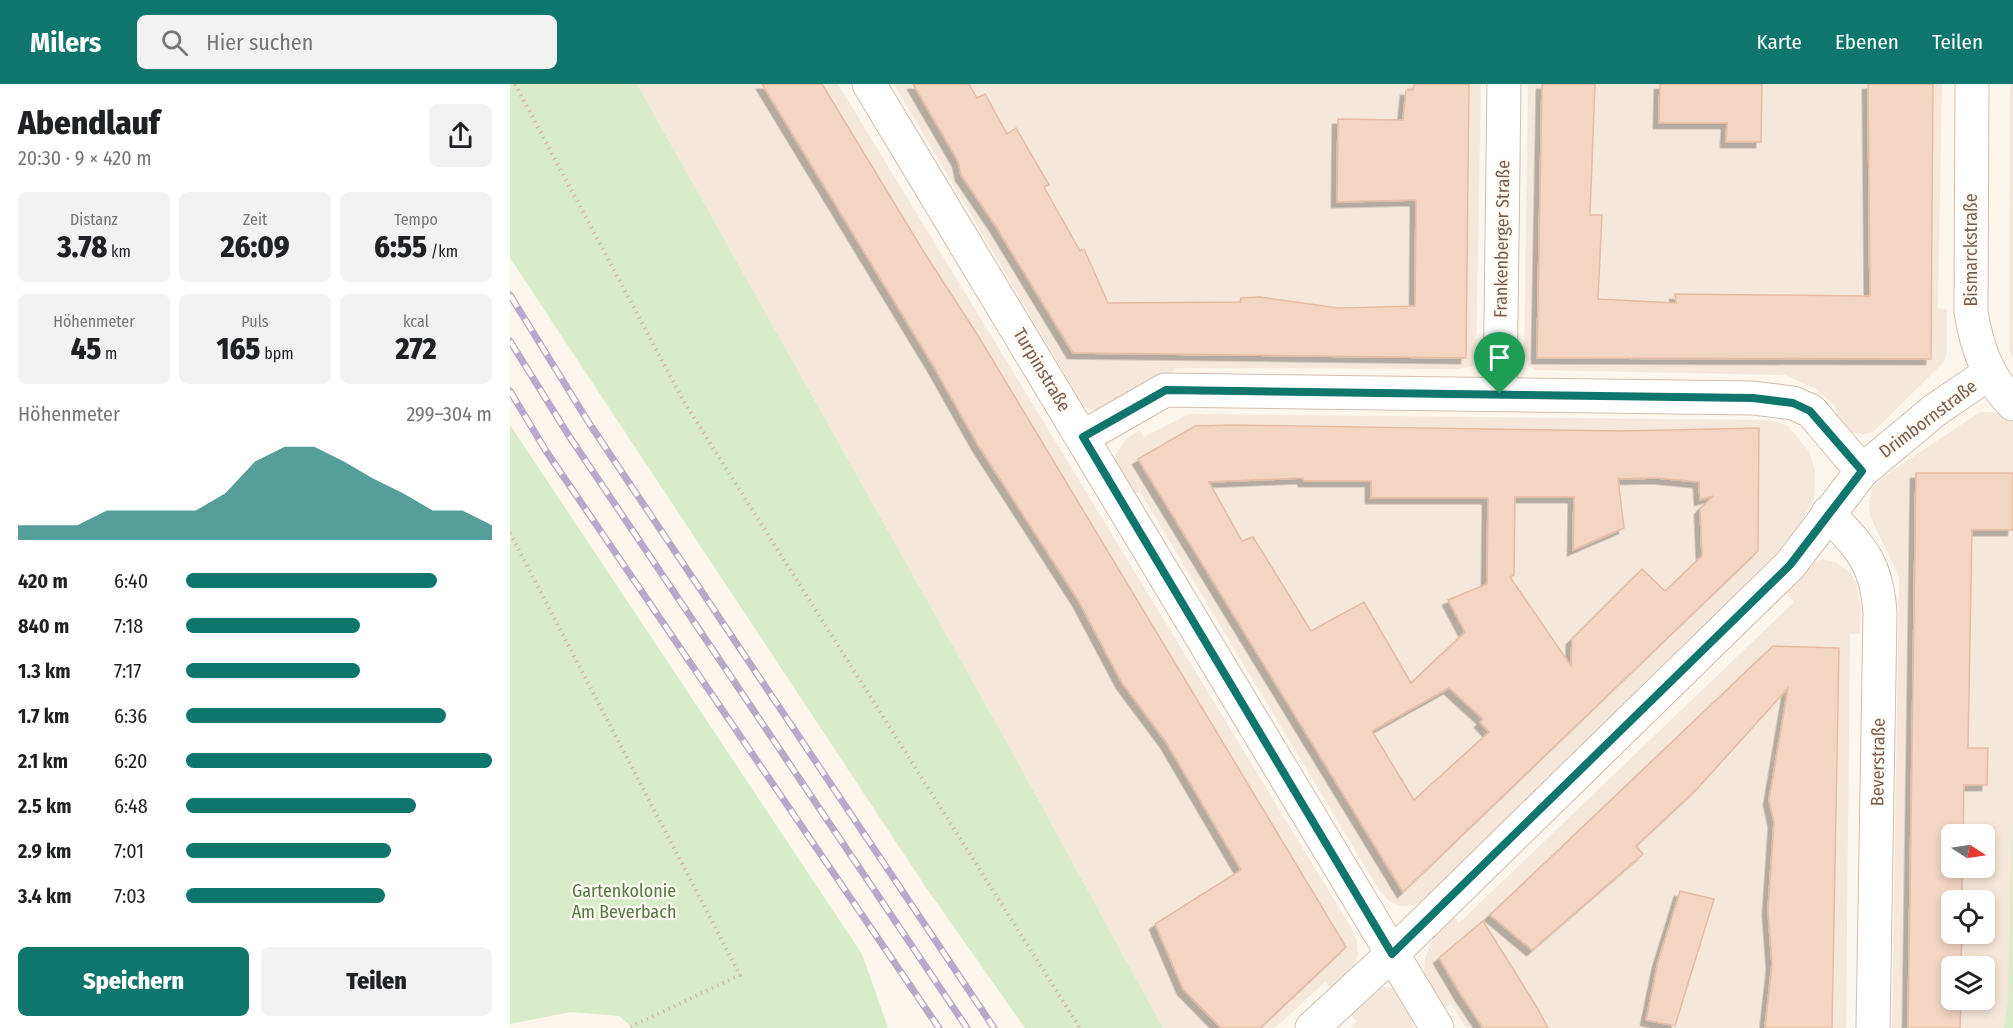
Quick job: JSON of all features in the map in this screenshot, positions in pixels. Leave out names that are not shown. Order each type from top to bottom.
[{"type":"street","name":"Turpinstraße","points":[[869,84],[1437,1028]]},
{"type":"street","name":"Frankenberger Straße","points":[[1500,394],[1504,84]]},
{"type":"street","name":"Bismarckstraße","points":[[1972,84],[1971,312],[1976,341],[1988,374],[2013,404]]},
{"type":"street","name":"Drimbornstraße","points":[[1312,1028],[1392,954],[1790,565],[1862,471],[1935,410],[1988,374]]},
{"type":"street","points":[[1083,437],[1166,390],[1753,398],[1793,403],[1810,411],[1862,471]]},
{"type":"street","name":"Beverstraße","points":[[1828,513],[1870,562],[1879,593],[1873,1028]]},
{"type":"path","points":[[515,84],[684,402],[1080,1028]]},
{"type":"path","points":[[510,533],[740,975],[628,1028]]},
{"type":"shaded area","points":[[637,84],[838,84],[1349,924],[1357,940],[1358,954],[1354,968],[1333,991],[1325,982],[1275,1028],[1163,1028],[1009,746]]},
{"type":"shaded area","points":[[894,84],[1481,84],[1476,361],[1472,367],[1456,369],[1178,368],[1106,410],[1091,410],[1083,405]]},
{"type":"shaded area","points":[[1528,84],[1942,84],[1938,308],[1947,309],[1947,351],[1944,362],[1873,432],[1864,434],[1849,432],[1843,428],[1834,405],[1816,389],[1785,375],[1535,370],[1529,366],[1524,353]]},
{"type":"shaded area","points":[[2010,84],[2013,84],[2013,358],[2009,347]]},
{"type":"shaded area","points":[[1980,412],[1995,412],[2013,420],[2013,1028],[1892,1028],[1899,577],[1870,516],[1869,502],[1873,487],[1886,475]]},
{"type":"shaded area","points":[[1189,414],[1770,420],[1788,426],[1809,451],[1815,471],[1814,499],[1793,537],[1428,898],[1414,905],[1401,906],[1390,902],[1379,890],[1140,492],[1129,496],[1112,461],[1125,440],[1140,430],[1144,437]]},
{"type":"shaded area","points":[[1822,559],[1835,562],[1851,573],[1856,583],[1861,607],[1860,634],[1850,634],[1846,1028],[1466,1028],[1451,1004],[1443,1009],[1428,987],[1424,973],[1425,957],[1436,930],[1452,915],[1459,923],[1794,602],[1784,591],[1813,562]]},
{"type":"shaded area","points":[[1384,987],[1396,989],[1420,1015],[1411,1022],[1414,1028],[1350,1028],[1357,1021],[1350,1015],[1375,990]]},
{"type":"green space","points":[[510,84],[637,84],[1009,746],[1163,1028],[1025,1028],[927,889],[510,258]]},
{"type":"green space","name":"Gartenkolonie Am Beverbach","points":[[510,425],[862,954],[888,1028],[633,1028],[619,1016],[571,1012],[510,1024]]},
{"type":"green space","points":[[2012,814],[2013,1028],[2004,1028],[2008,1000]]},
{"type":"building","points":[[762,84],[822,84],[927,257],[977,334],[1346,947],[1260,1028],[1221,1028],[1183,989],[1155,924],[1241,870],[1166,742],[1122,683],[1078,600],[978,445],[931,362]]},
{"type":"building","points":[[913,84],[969,84],[977,98],[985,94],[1007,134],[1016,128],[1049,185],[1044,187],[1080,251],[1084,249],[1108,303],[1240,302],[1241,298],[1260,297],[1339,308],[1415,306],[1416,200],[1337,202],[1338,119],[1403,120],[1406,90],[1413,90],[1414,84],[1469,84],[1466,358],[1073,353],[995,225],[961,175],[958,161]]},
{"type":"building","points":[[1542,84],[1595,84],[1590,215],[1602,215],[1598,299],[1676,303],[1675,294],[1870,296],[1868,84],[1933,84],[1931,359],[1537,358]]},
{"type":"building","points":[[1660,84],[1762,84],[1761,142],[1726,142],[1727,123],[1659,123]]},
{"type":"building","points":[[1195,426],[1621,431],[1759,428],[1758,551],[1403,892],[1138,459]],"holes":[[[1303,478],[1304,481],[1371,481],[1371,498],[1488,498],[1487,584],[1448,600],[1465,632],[1411,683],[1364,602],[1311,631],[1253,537],[1242,541],[1209,482]],[[1657,478],[1699,482],[1700,500],[1713,496],[1700,509],[1702,556],[1665,591],[1642,569],[1572,639],[1571,666],[1510,577],[1514,575],[1515,497],[1574,497],[1573,550],[1624,528],[1618,479]],[[1449,688],[1483,719],[1480,722],[1489,732],[1414,800],[1372,731]]]},
{"type":"building","points":[[1916,473],[2013,473],[2013,530],[1972,530],[1968,748],[1988,748],[1987,785],[1964,785],[1963,824],[1941,824],[1941,878],[1962,878],[1962,890],[1941,890],[1941,944],[1962,944],[1961,956],[1941,956],[1941,1010],[1961,1010],[1960,1028],[1908,1028]]},
{"type":"building","points":[[1773,646],[1839,648],[1832,1028],[1765,1028],[1772,964],[1768,910],[1774,822],[1769,800],[1788,688],[1697,789],[1636,846],[1643,854],[1532,950],[1490,915]]},
{"type":"building","points":[[1680,891],[1714,899],[1675,1026],[1646,1020],[1658,962]]},
{"type":"building","points":[[1483,921],[1548,1028],[1483,1028],[1461,995],[1439,958]]},
{"type":"railway","points":[[510,295],[589,423],[994,1028]]},
{"type":"railway","points":[[510,341],[569,436],[967,1028]]},
{"type":"railway","points":[[510,391],[546,451],[939,1028]]},
{"type":"route","points":[[1166,390],[1500,394],[1753,398],[1793,403],[1810,411],[1862,471],[1790,565],[1392,954],[1083,437],[1166,390]]}]
